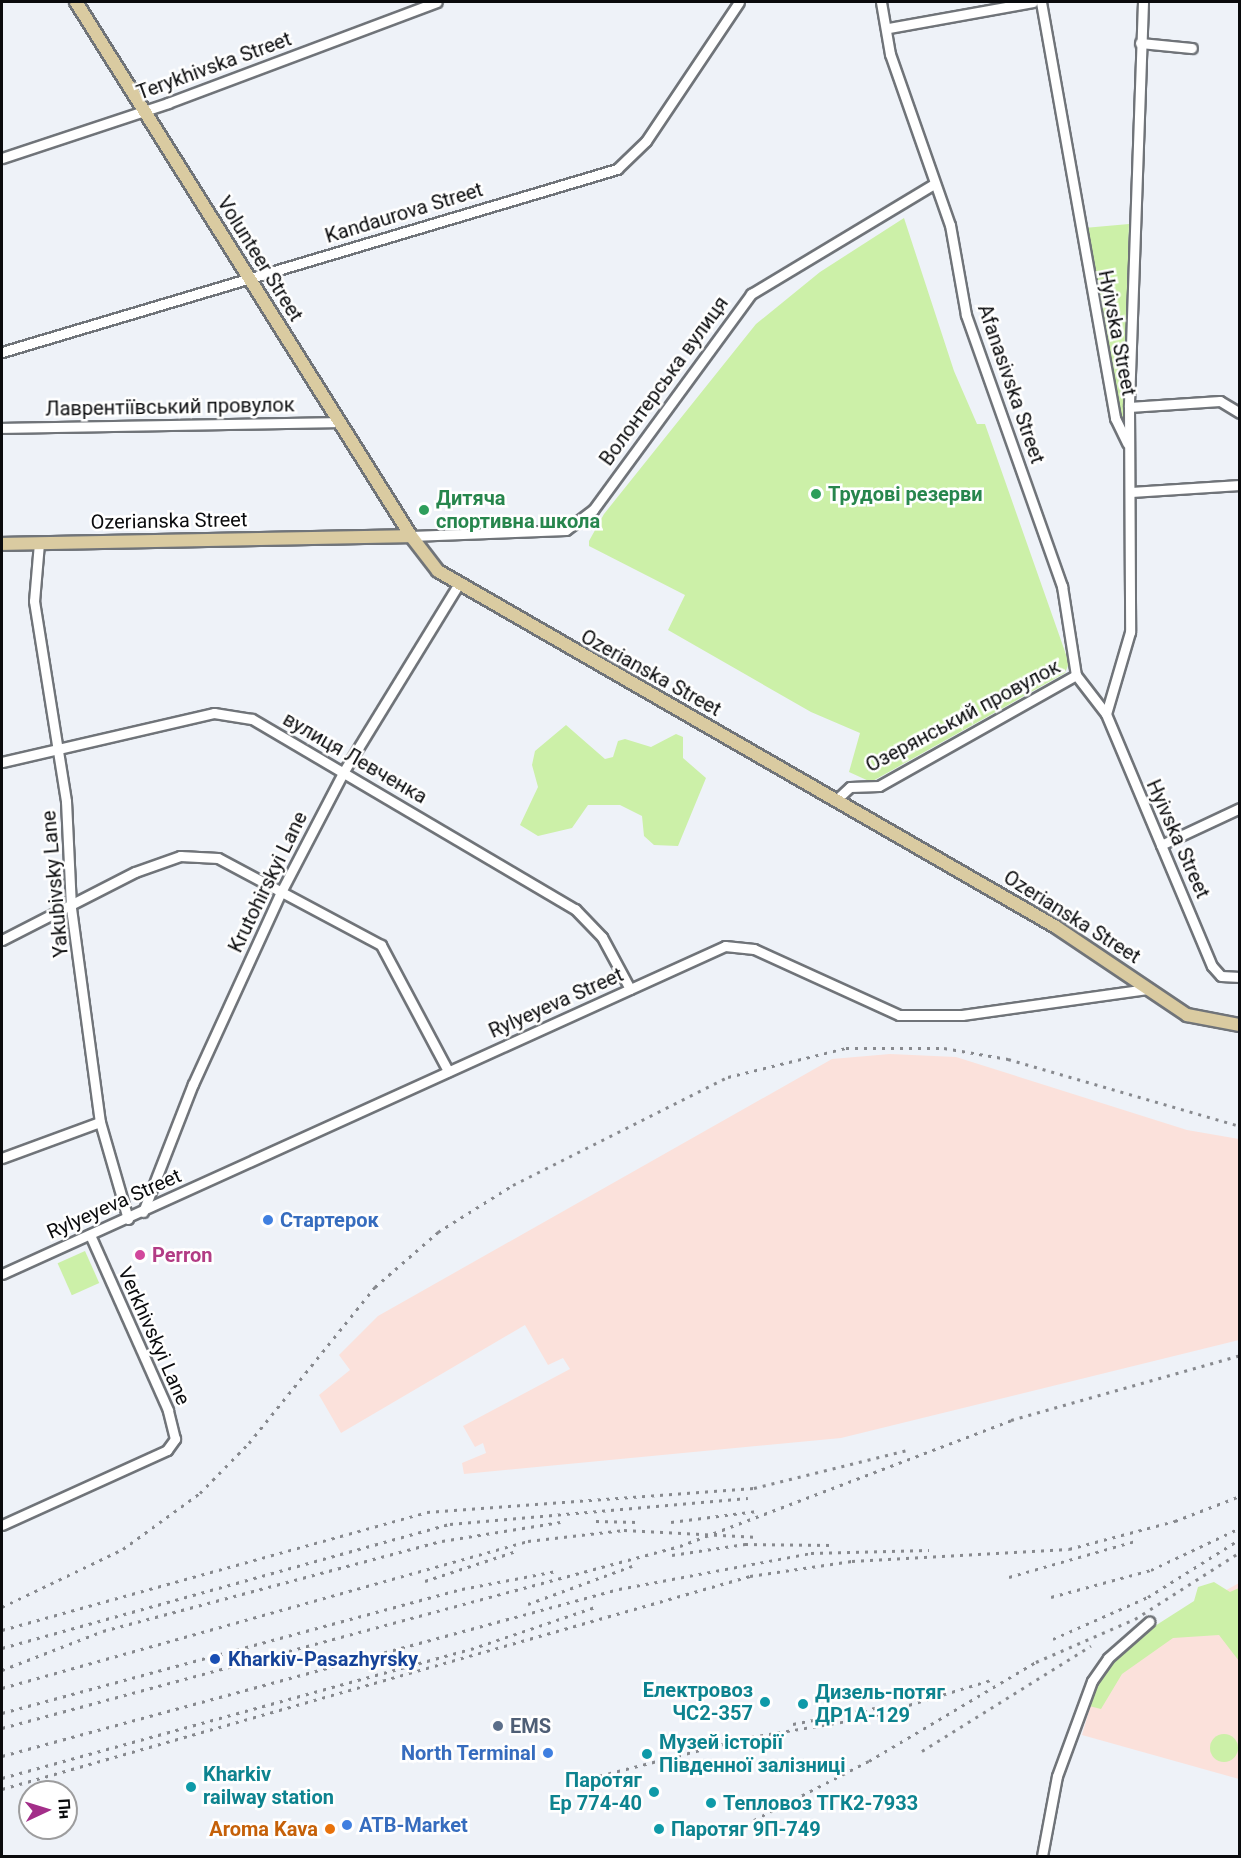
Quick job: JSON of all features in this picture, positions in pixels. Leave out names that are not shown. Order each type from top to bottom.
[{"type":"main road","name":"Volunteer Street","points":[[76,2],[146,110],[411,536]]},
{"type":"main road","name":"Ozerianska Street","points":[[2,544],[411,536],[430,564],[458,585],[1056,927],[1193,1018],[1239,1024]]},
{"type":"street","name":"Terykhivska Street","points":[[2,158],[146,110],[437,2]]},
{"type":"street","name":"Kandaurova Street","points":[[2,352],[617,169],[646,141],[739,2]]},
{"type":"street","name":"Afanasivska Street","points":[[881,2],[889,28],[890,54],[950,225],[966,315],[1062,586],[1076,675]]},
{"type":"street","points":[[889,28],[1033,2]]},
{"type":"street","name":"Hyivska Street","points":[[1041,2],[1078,224],[1115,418],[1129,445]]},
{"type":"street","name":"Hyivska Street","points":[[1106,714],[1130,632],[1129,407],[1143,2]]},
{"type":"street","points":[[1140,43],[1192,48]]},
{"type":"street","name":"Волонтерська вулиця","points":[[411,536],[566,530],[593,510],[751,294],[934,184]]},
{"type":"street","points":[[1129,407],[1220,401],[1239,413]]},
{"type":"street","name":"Лаврентіївський провулок","points":[[2,428],[339,422]]},
{"type":"street","points":[[1131,492],[1239,485]]},
{"type":"street","name":"Yakubivsky Lane","points":[[39,543],[34,602],[58,750],[71,908],[100,1122],[128,1219]]},
{"type":"street","name":"Krutohirskyi Lane","points":[[143,1212],[193,1084],[281,892],[344,771],[458,585]]},
{"type":"street","name":"Hyivska Street","points":[[1076,675],[1106,714],[1161,845],[1221,976],[1239,977]]},
{"type":"street","name":"Озерянський провулок","points":[[836,800],[850,787],[879,786],[1076,675]]},
{"type":"street","name":"вулиця Левченка","points":[[2,762],[214,713],[252,719],[344,771],[575,909],[602,937],[630,989]]},
{"type":"street","points":[[1161,845],[1239,808]]},
{"type":"street","points":[[2,940],[71,908],[135,872],[200,854],[281,892],[381,945],[448,1071]]},
{"type":"street","name":"Rylyeyeva Street","points":[[2,1274],[128,1219],[725,946],[739,945],[899,1015],[962,1015],[1148,989]]},
{"type":"street","points":[[2,1158],[100,1122]]},
{"type":"street","name":"Verkhivskyi Lane","points":[[2,1525],[167,1450],[175,1439],[172,1419],[90,1235]]},
{"type":"street","points":[[1042,1857],[1057,1776],[1092,1681],[1108,1658],[1149,1622]]},
{"type":"shaded area","points":[[890,1054],[956,1057],[1187,1130],[1239,1139],[1239,1340],[841,1438],[464,1474],[462,1463],[486,1453],[483,1443],[475,1447],[463,1426],[570,1369],[563,1358],[548,1365],[525,1325],[341,1433],[319,1395],[350,1370],[339,1355],[378,1316],[832,1059]]},
{"type":"shaded area","points":[[1239,1583],[1239,1779],[1082,1735],[1091,1704],[1131,1643]]},
{"type":"green space","name":"Трудові резерви","points":[[904,218],[954,371],[977,424],[985,424],[1069,663],[1065,673],[871,782],[849,772],[860,733],[811,712],[668,630],[685,595],[589,546],[589,541],[604,514],[756,324],[820,272]]},
{"type":"green space","points":[[1129,224],[1124,418],[1119,416],[1084,228]]},
{"type":"green space","points":[[566,725],[605,759],[613,757],[618,741],[625,739],[651,747],[676,734],[683,737],[683,758],[706,778],[678,846],[654,845],[644,836],[642,816],[620,805],[588,805],[572,828],[538,836],[520,825],[538,787],[532,765],[535,751]]},
{"type":"green space","points":[[85,1251],[99,1283],[72,1295],[58,1263]]},
{"type":"green space","points":[[1214,1582],[1230,1592],[1239,1588],[1239,1661],[1219,1635],[1173,1638],[1122,1674],[1101,1709],[1089,1706],[1100,1678],[1122,1647],[1194,1601],[1198,1587]]},
{"type":"green space","points":[[1224,1734],[1234,1738],[1238,1748],[1234,1758],[1224,1762],[1214,1758],[1210,1748],[1214,1738]]},
{"type":"railway","points":[[2,1607],[123,1549],[200,1493],[249,1443],[375,1287],[438,1232],[513,1185],[728,1077],[846,1048],[944,1048],[1008,1059],[1240,1126]]},
{"type":"railway","points":[[2,1728],[680,1546],[1011,1420],[1240,1355]]},
{"type":"railway","points":[[2,1630],[427,1512],[754,1488],[908,1450]]},
{"type":"railway","points":[[2,1789],[750,1576],[852,1561],[1069,1549],[1175,1521],[1240,1496]]},
{"type":"railway","points":[[2,1648],[450,1524],[748,1498]]},
{"type":"railway","points":[[671,1522],[757,1511]]},
{"type":"railway","points":[[596,1521],[638,1522]]},
{"type":"railway","points":[[2,1670],[103,1631],[442,1541],[560,1522]]},
{"type":"railway","points":[[1051,1597],[1151,1570],[1240,1528]]},
{"type":"railway","points":[[2,1688],[528,1541],[624,1530],[759,1537]]},
{"type":"railway","points":[[1053,1639],[1148,1597],[1240,1539]]},
{"type":"railway","points":[[1009,1577],[1135,1541]]},
{"type":"railway","points":[[672,1555],[745,1544],[833,1545]]},
{"type":"railway","points":[[2,1756],[619,1589],[811,1553],[929,1550]]},
{"type":"railway","points":[[425,1581],[516,1551]]},
{"type":"railway","points":[[754,1820],[869,1761],[1036,1662],[1135,1619],[1240,1552]]},
{"type":"railway","points":[[528,1604],[632,1566]]},
{"type":"railway","points":[[2,1713],[462,1589],[556,1571]]},
{"type":"railway","points":[[2,1778],[471,1649],[595,1607]]},
{"type":"railway","points":[[922,1751],[1091,1646]]},
{"type":"railway","points":[[591,1778],[751,1737],[866,1718],[991,1680]]},
{"type":"railway","points":[[793,1724],[890,1705]]},
{"type":"place","name":"Трудові резерви","points":[[816,494]]},
{"type":"place","name":"Дитяча спортивна школа","points":[[424,510]]},
{"type":"place","name":"Стартерок","points":[[268,1220]]},
{"type":"place","name":"Perron","points":[[140,1255]]},
{"type":"place","name":"Kharkіv-Pasazhyrsky","points":[[215,1659]]},
{"type":"place","name":"Електровоз ЧС2-357","points":[[765,1702]]},
{"type":"place","name":"Дизель-потяг ДР1А-129","points":[[803,1704]]},
{"type":"place","name":"EMS","points":[[498,1726]]},
{"type":"place","name":"North Terminal","points":[[548,1753]]},
{"type":"place","name":"Музей історії Південної залізниці","points":[[647,1754]]},
{"type":"place","name":"Kharkiv railway station","points":[[191,1787]]},
{"type":"place","name":"Паротяг Ер 774-40","points":[[654,1792]]},
{"type":"place","name":"Тепловоз ТГК2-7933","points":[[711,1803]]},
{"type":"place","name":"ATB-Market","points":[[347,1825]]},
{"type":"place","name":"Aroma Kava","points":[[330,1829]]},
{"type":"place","name":"Паротяг 9П-749","points":[[659,1829]]}]
